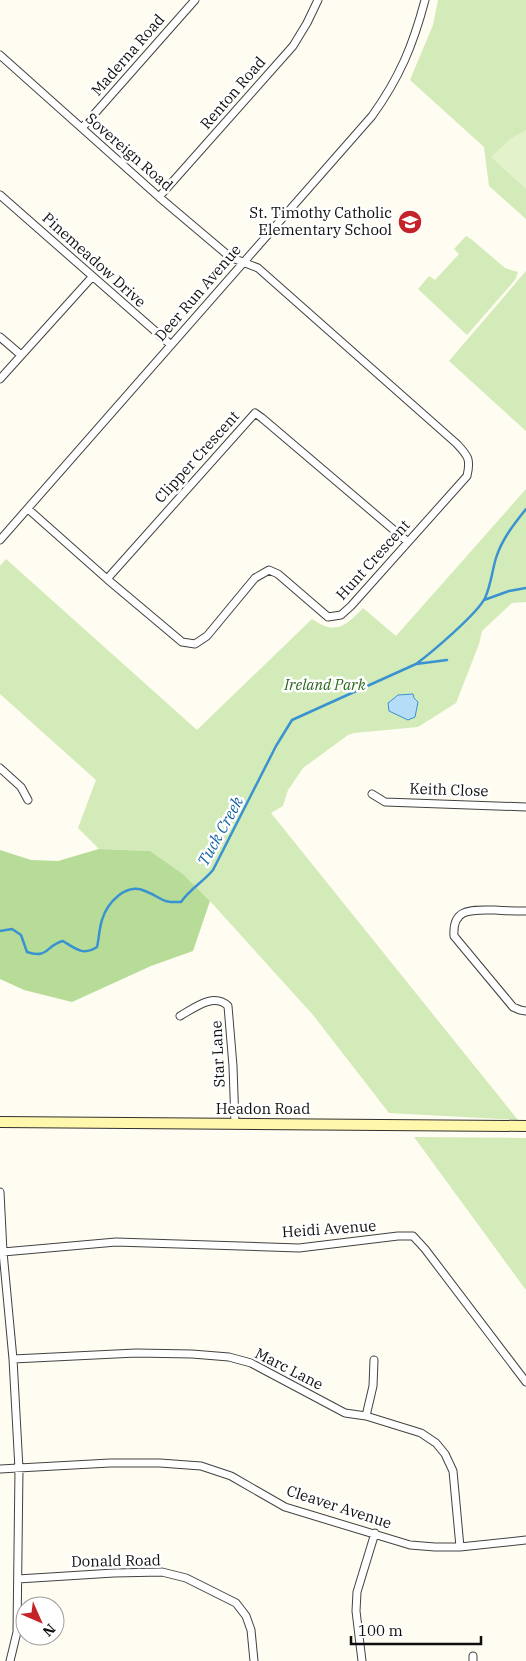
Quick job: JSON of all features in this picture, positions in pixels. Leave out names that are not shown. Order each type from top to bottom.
[{"type":"street","name":"Maderna Road","points":[[82,128],[195,0]]},
{"type":"street","name":"Renton Road","points":[[160,197],[293,46],[318,0]]},
{"type":"street","name":"Deer Run Avenue","points":[[0,540],[244,263],[279,220],[361,129],[385,98],[403,65],[416,33],[425,0]]},
{"type":"street","name":"Sovereign Road","points":[[0,55],[230,257],[244,263]]},
{"type":"street","name":"Pinemeadow Drive","points":[[0,195],[171,345]]},
{"type":"street","name":"Hunt Crescent","points":[[28,509],[182,642],[195,644],[207,636],[255,578],[269,570],[278,574],[328,617],[341,615],[352,606],[467,476],[470,464],[467,454],[457,444],[258,268],[244,263]]},
{"type":"street","points":[[0,379],[92,277]]},
{"type":"street","points":[[0,337],[21,355]]},
{"type":"street","name":"Clipper Crescent","points":[[107,579],[255,413],[408,542]]},
{"type":"street","points":[[0,768],[21,787],[28,800]]},
{"type":"street","name":"Keith Close","points":[[372,794],[385,802],[526,807]]},
{"type":"street","points":[[526,911],[471,910],[461,914],[454,927],[454,936],[513,1007],[526,1011]]},
{"type":"street","name":"Star Lane","points":[[180,1016],[198,1005],[209,1001],[221,1001],[228,1006],[235,1124]]},
{"type":"street","name":"Headon Road","points":[[0,1122],[526,1126]]},
{"type":"street","points":[[0,1192],[20,1469],[17,1632],[10,1661]]},
{"type":"street","name":"Heidi Avenue","points":[[3,1252],[116,1242],[299,1248],[412,1236],[425,1250],[526,1382]]},
{"type":"street","name":"Marc Lane","points":[[13,1359],[136,1354],[192,1354],[230,1357],[251,1363],[345,1413],[366,1416],[422,1433],[436,1443],[445,1454],[453,1471],[460,1547]]},
{"type":"street","points":[[366,1416],[373,1386],[374,1360]]},
{"type":"street","name":"Cleaver Avenue","points":[[0,1469],[110,1463],[160,1463],[201,1466],[231,1476],[285,1507],[410,1544],[460,1547],[526,1540]]},
{"type":"street","points":[[362,1661],[356,1611],[357,1592],[375,1533]]},
{"type":"street","name":"Donald Road","points":[[18,1579],[134,1572],[162,1572],[186,1578],[236,1603],[246,1616],[251,1630],[254,1661]]},
{"type":"green space","points":[[438,0],[526,0],[526,219],[489,186],[484,147],[410,80],[433,25]]},
{"type":"green space","points":[[526,130],[526,189],[491,157],[510,139]]},
{"type":"green space","points":[[466,236],[505,268],[518,272],[515,280],[467,335],[418,289],[429,276],[435,280],[459,254],[454,249]]},
{"type":"green space","points":[[526,271],[526,431],[449,361]]},
{"type":"green space","name":"Ireland Park","points":[[526,489],[526,602],[512,603],[482,631],[479,644],[456,703],[418,727],[348,735],[303,768],[288,790],[283,806],[271,813],[518,1120],[389,1113],[313,1015],[210,901],[183,874],[150,851],[99,849],[78,828],[96,780],[0,694],[0,566],[6,559],[197,730],[312,619],[327,627],[339,627],[351,620],[363,608],[396,636]]},
{"type":"green space","points":[[99,849],[150,851],[183,874],[210,901],[193,951],[151,966],[72,1002],[24,990],[0,979],[0,850],[31,860],[58,861]]},
{"type":"green space","points":[[414,1137],[526,1138],[526,1290]]},
{"type":"water","points":[[413,694],[418,702],[415,717],[408,720],[389,711],[388,703],[398,695]]},
{"type":"waterway","name":"Tuck Creek","points":[[0,931],[12,929],[21,935],[27,952],[34,954],[44,953],[53,945],[63,941],[72,947],[88,951],[97,947],[101,923],[108,907],[124,892],[138,889],[165,901],[181,902],[213,870],[276,746],[292,720],[416,664],[453,633],[473,614],[485,598],[496,558],[502,544],[526,509]]},
{"type":"waterway","name":"Tuck Creek","points":[[484,600],[509,591],[526,588]]},
{"type":"waterway","name":"Tuck Creek","points":[[416,664],[447,660]]},
{"type":"place","name":"St. Timothy Catholic Elementary School","points":[[410,222]]}]
